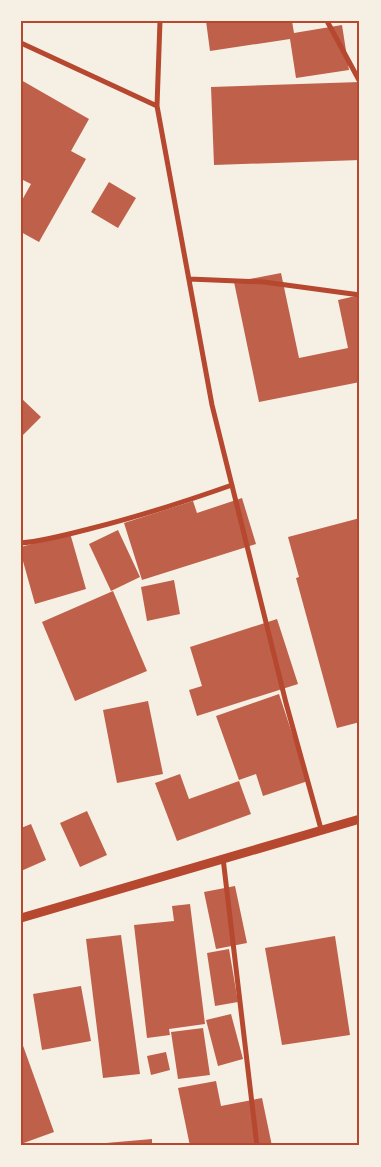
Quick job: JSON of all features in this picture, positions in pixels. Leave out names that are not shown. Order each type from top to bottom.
[{"type":"street","points":[[160,21],[157,106],[212,405],[286,703],[321,829]]},
{"type":"street","points":[[327,21],[360,82]]},
{"type":"street","points":[[21,43],[157,106]]},
{"type":"street","points":[[189,279],[264,282],[360,295]]},
{"type":"street","points":[[21,543],[40,541],[118,522],[176,505],[232,485]]},
{"type":"street","points":[[21,918],[360,818]]},
{"type":"street","points":[[222,858],[257,1146]]},
{"type":"building","points":[[206,21],[292,21],[294,33],[342,25],[349,70],[296,78],[290,39],[210,51]]},
{"type":"building","points":[[21,80],[89,119],[71,151],[86,159],[39,242],[21,232],[21,202],[31,184],[21,179]]},
{"type":"building","points":[[360,82],[360,160],[214,165],[211,87]]},
{"type":"building","points":[[109,182],[136,198],[118,228],[91,212]]},
{"type":"building","points":[[281,273],[299,358],[348,348],[338,300],[360,295],[360,382],[259,402],[234,282]]},
{"type":"building","points":[[21,398],[41,417],[21,437]]},
{"type":"building","points":[[242,498],[256,544],[142,580],[124,523],[193,501],[197,513]]},
{"type":"building","points":[[360,518],[360,722],[337,728],[296,578],[299,577],[288,537]]},
{"type":"building","points":[[118,530],[140,577],[111,591],[89,544]]},
{"type":"building","points":[[70,533],[86,589],[35,604],[21,554],[21,547]]},
{"type":"building","points":[[174,580],[180,614],[147,621],[141,587]]},
{"type":"building","points":[[113,591],[147,671],[75,701],[42,622]]},
{"type":"building","points":[[277,619],[298,684],[197,716],[189,690],[202,686],[190,647]]},
{"type":"building","points":[[279,694],[308,781],[263,796],[256,774],[239,780],[216,716]]},
{"type":"building","points":[[148,701],[163,774],[117,783],[103,710]]},
{"type":"building","points":[[180,774],[189,799],[239,781],[251,814],[177,841],[155,783]]},
{"type":"building","points":[[87,811],[107,855],[80,867],[60,823]]},
{"type":"building","points":[[31,824],[46,860],[21,871],[21,828]]},
{"type":"building","points":[[235,886],[247,943],[216,949],[204,892]]},
{"type":"building","points":[[190,904],[205,1024],[169,1029],[170,1035],[147,1038],[134,925],[174,921],[172,906]]},
{"type":"building","points":[[121,935],[140,1074],[103,1078],[86,939]]},
{"type":"building","points":[[335,936],[350,1035],[282,1045],[265,948]]},
{"type":"building","points":[[229,949],[238,1002],[215,1006],[207,953]]},
{"type":"building","points":[[81,986],[91,1041],[42,1050],[33,994]]},
{"type":"building","points":[[231,1014],[243,1059],[218,1066],[206,1020]]},
{"type":"building","points":[[203,1028],[210,1075],[178,1079],[171,1032]]},
{"type":"building","points":[[21,1040],[54,1132],[21,1144]]},
{"type":"building","points":[[166,1052],[170,1070],[151,1075],[147,1056]]},
{"type":"building","points":[[216,1081],[221,1106],[262,1098],[272,1146],[190,1146],[178,1088]]},
{"type":"building","points":[[152,1139],[152,1146],[106,1146],[106,1143]]}]
